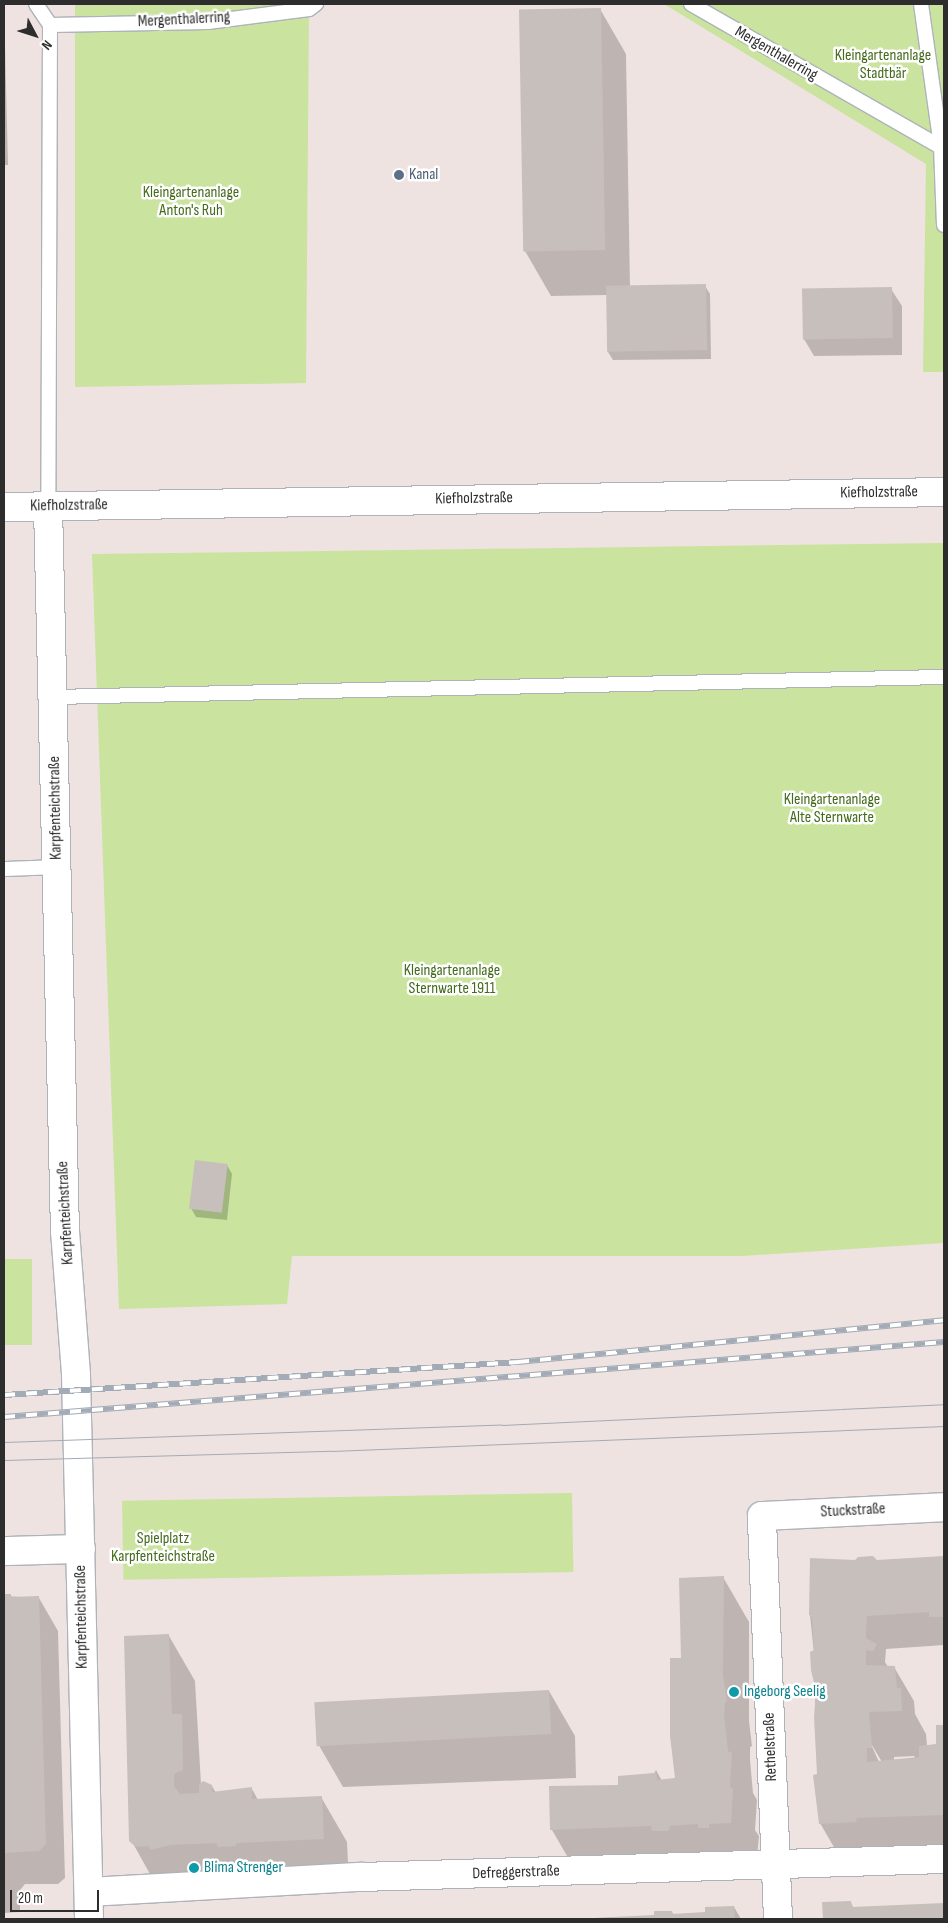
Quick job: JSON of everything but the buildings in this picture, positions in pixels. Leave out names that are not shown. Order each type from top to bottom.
[{"type":"street","name":"Kiefholzstraße","points":[[4,507],[944,492]]},
{"type":"street","name":"Karpfenteichstraße","points":[[48,506],[58,867],[65,1232],[75,1335],[89,1919]]},
{"type":"street","name":"Stuckstraße","points":[[762,1516],[944,1507]]},
{"type":"street","name":"Rethelstraße","points":[[762,1516],[778,1919]]},
{"type":"street","points":[[4,1551],[81,1550]]},
{"type":"street","name":"Defreggerstraße","points":[[89,1892],[361,1877],[776,1866],[944,1859]]},
{"type":"lane","points":[[36,4],[50,25],[48,506]]},
{"type":"lane","name":"Mergenthalerring","points":[[50,25],[208,22],[309,9],[316,4]]},
{"type":"lane","name":"Mergenthalerring","points":[[691,4],[941,147]]},
{"type":"lane","points":[[922,4],[941,147],[944,225]]},
{"type":"lane","points":[[54,697],[944,676]]},
{"type":"lane","points":[[4,869],[58,867]]},
{"type":"green space","name":"Kleingartenanlage Anton's Ruh","points":[[75,4],[303,4],[309,9],[306,383],[75,387]]},
{"type":"green space","name":"Kleingartenanlage Stadtbär","points":[[664,4],[944,4],[944,372],[923,372],[926,164]]},
{"type":"green space","points":[[944,543],[944,1243],[742,1256],[292,1256],[287,1304],[119,1309],[92,554]]},
{"type":"green space","points":[[4,1259],[32,1259],[32,1345],[4,1345]]},
{"type":"green space","name":"Spielplatz Karpfenteichstraße","points":[[572,1493],[573,1572],[123,1580],[122,1501]]},
{"type":"tram line","points":[[4,1442],[502,1425],[944,1404]]},
{"type":"tram line","points":[[4,1460],[332,1451],[944,1426]]},
{"type":"railway","points":[[4,1395],[518,1362],[944,1320]]},
{"type":"railway","points":[[4,1417],[944,1342]]},
{"type":"place","name":"Kanal","points":[[399,175]]},
{"type":"place","name":"Ingeborg Seelig","points":[[734,1692]]},
{"type":"place","name":"Blima Strenger","points":[[194,1868]]},
{"type":"park label","name":"Kleingartenanlage Alte Sternwarte","points":[[832,809]]},
{"type":"park label","name":"Kleingartenanlage Sternwarte 1911","points":[[452,980]]}]
